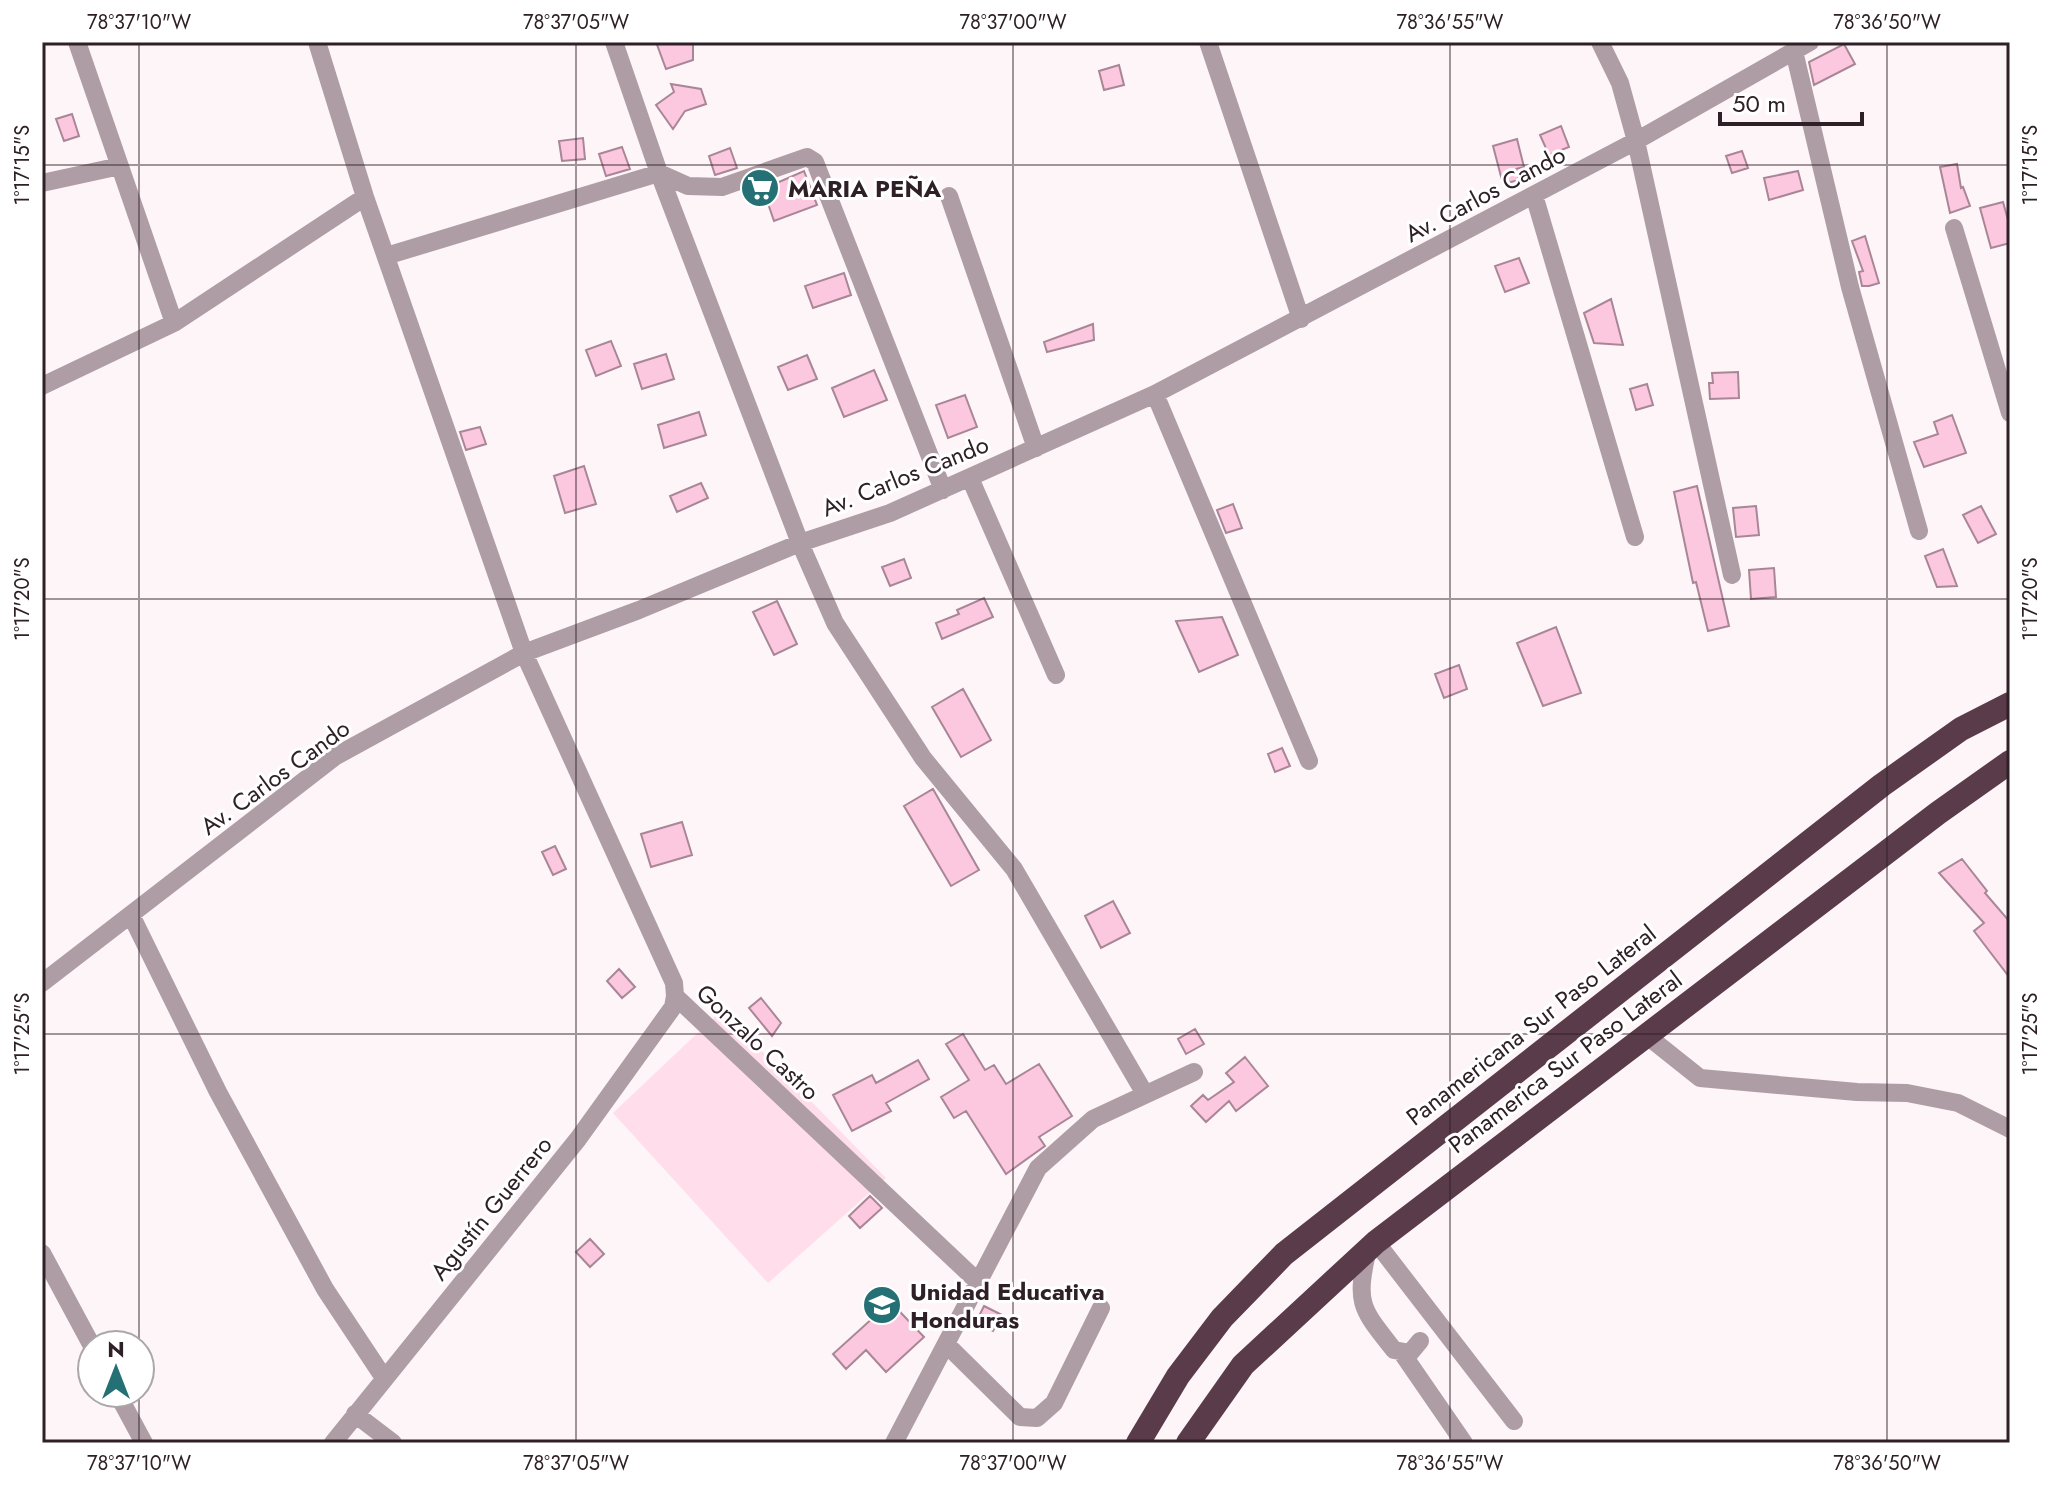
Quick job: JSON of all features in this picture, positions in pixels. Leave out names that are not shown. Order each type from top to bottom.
[{"type":"highway","name":"Panamericana Sur Paso Lateral","points":[[1138,1443],[1178,1376],[1222,1318],[1284,1254],[1882,785],[1961,729],[2010,704]]},
{"type":"highway","name":"Panamerica Sur Paso Lateral","points":[[1188,1443],[1243,1365],[1372,1246],[1938,813],[2010,762]]},
{"type":"street","points":[[77,42],[174,323]]},
{"type":"street","name":"Gonzalo Castro","points":[[317,42],[365,197],[524,653],[674,983],[675,996],[977,1281]]},
{"type":"street","points":[[614,42],[659,173],[800,543],[835,623],[923,758],[1014,869],[1145,1094]]},
{"type":"street","points":[[1208,42],[1301,319]]},
{"type":"street","points":[[1600,42],[1620,83],[1636,141],[1732,575]]},
{"type":"street","points":[[1802,47],[1850,287],[1919,531]]},
{"type":"street","name":"Av. Carlos Cando","points":[[42,983],[336,756],[524,653],[639,610],[800,543],[890,513],[1155,394],[1636,141],[1802,47]]},
{"type":"street","points":[[386,256],[659,173],[688,186],[722,187],[807,157],[815,162],[943,490]]},
{"type":"street","points":[[42,183],[120,166]]},
{"type":"street","points":[[1534,195],[1635,537]]},
{"type":"street","points":[[949,196],[1036,448]]},
{"type":"street","points":[[42,386],[174,323],[365,197]]},
{"type":"street","points":[[1954,228],[2010,413]]},
{"type":"street","points":[[1155,394],[1309,761]]},
{"type":"street","points":[[970,478],[1056,675]]},
{"type":"street","points":[[131,915],[218,1092],[325,1289],[384,1378]]},
{"type":"street","name":"Agustín Guerrero","points":[[333,1443],[578,1139],[673,1007],[675,996]]},
{"type":"street","points":[[1646,1035],[1700,1078],[1857,1092],[1907,1093],[1958,1103],[2010,1129]]},
{"type":"street","points":[[894,1443],[1038,1168],[1093,1119],[1194,1072]]},
{"type":"street","points":[[1372,1246],[1363,1272],[1362,1305],[1366,1314],[1394,1350],[1410,1353],[1420,1341]]},
{"type":"street","points":[[1372,1246],[1514,1421]]},
{"type":"street","points":[[42,1253],[83,1329]]},
{"type":"street","points":[[947,1345],[1020,1417],[1037,1418],[1054,1403],[1101,1308]]},
{"type":"street","points":[[1402,1353],[1464,1443]]},
{"type":"street","points":[[126,1409],[144,1443]]},
{"type":"street","points":[[355,1414],[393,1443]]},
{"type":"shaded area","points":[[722,1010],[886,1178],[768,1283],[613,1113]]},
{"type":"building","points":[[656,42],[693,42],[693,60],[666,69]]},
{"type":"building","points":[[1844,44],[1855,64],[1814,85],[1809,62]]},
{"type":"building","points":[[1119,65],[1124,85],[1104,90],[1099,71]]},
{"type":"building","points":[[671,84],[701,89],[706,104],[685,111],[673,129],[656,105],[674,92]]},
{"type":"building","points":[[72,114],[79,136],[64,141],[56,119]]},
{"type":"building","points":[[1561,126],[1569,147],[1549,155],[1540,135]]},
{"type":"building","points":[[583,138],[585,159],[562,161],[559,141]]},
{"type":"building","points":[[1517,139],[1524,167],[1516,169],[1519,180],[1503,184],[1493,146]]},
{"type":"building","points":[[622,147],[630,169],[606,176],[599,154]]},
{"type":"building","points":[[730,148],[737,168],[715,175],[709,156]]},
{"type":"building","points":[[1742,151],[1748,168],[1732,173],[1726,156]]},
{"type":"building","points":[[1957,164],[1961,188],[1970,206],[1950,213],[1940,167]]},
{"type":"building","points":[[804,171],[817,205],[774,221],[763,189]]},
{"type":"building","points":[[1798,171],[1803,190],[1769,200],[1764,178]]},
{"type":"building","points":[[2003,202],[2010,227],[2010,243],[1991,248],[1980,208]]},
{"type":"building","points":[[1865,236],[1879,283],[1869,286],[1862,286],[1859,272],[1863,271],[1852,241]]},
{"type":"building","points":[[1519,258],[1529,283],[1505,292],[1495,266]]},
{"type":"building","points":[[844,273],[851,295],[813,308],[805,286]]},
{"type":"building","points":[[1611,299],[1623,345],[1594,343],[1584,313]]},
{"type":"building","points":[[1093,324],[1094,340],[1047,352],[1044,342]]},
{"type":"building","points":[[611,341],[621,366],[596,376],[586,350]]},
{"type":"building","points":[[666,354],[674,379],[642,389],[634,364]]},
{"type":"building","points":[[807,355],[817,379],[788,390],[778,367]]},
{"type":"building","points":[[874,370],[887,400],[844,417],[832,388]]},
{"type":"building","points":[[1738,372],[1739,398],[1710,399],[1712,373]]},
{"type":"building","points":[[1647,384],[1653,405],[1636,410],[1630,389]]},
{"type":"building","points":[[965,395],[977,427],[948,438],[936,405]]},
{"type":"building","points":[[699,412],[706,435],[664,448],[658,425]]},
{"type":"building","points":[[1952,415],[1966,453],[1924,467],[1914,442],[1938,434],[1934,422]]},
{"type":"building","points":[[480,427],[486,444],[466,450],[460,432]]},
{"type":"building","points":[[584,466],[596,504],[565,513],[554,476]]},
{"type":"building","points":[[701,483],[708,498],[677,512],[670,496]]},
{"type":"building","points":[[1697,486],[1729,626],[1708,631],[1696,582],[1693,583],[1674,492]]},
{"type":"building","points":[[1233,504],[1242,528],[1226,533],[1217,510]]},
{"type":"building","points":[[1756,506],[1759,535],[1736,537],[1733,508]]},
{"type":"building","points":[[1981,506],[1996,534],[1978,543],[1963,515]]},
{"type":"building","points":[[1943,549],[1957,586],[1937,587],[1925,556]]},
{"type":"building","points":[[904,559],[911,578],[890,586],[882,567]]},
{"type":"building","points":[[1774,568],[1776,597],[1751,599],[1749,570]]},
{"type":"building","points":[[984,598],[993,617],[942,639],[936,623],[959,614],[957,610]]},
{"type":"building","points":[[777,601],[797,644],[774,655],[753,612]]},
{"type":"building","points":[[1222,617],[1238,655],[1199,672],[1176,621]]},
{"type":"building","points":[[1556,627],[1581,693],[1543,706],[1517,643]]},
{"type":"building","points":[[1459,665],[1467,689],[1444,698],[1435,674]]},
{"type":"building","points":[[963,689],[991,740],[961,757],[932,707]]},
{"type":"building","points":[[1282,748],[1290,766],[1275,772],[1268,754]]},
{"type":"building","points":[[933,789],[979,870],[951,886],[904,806]]},
{"type":"building","points":[[682,822],[692,855],[651,867],[641,834]]},
{"type":"building","points":[[555,846],[566,869],[553,875],[542,852]]},
{"type":"building","points":[[1962,859],[2010,922],[2010,978],[1974,931],[1984,923],[1939,873]]},
{"type":"building","points":[[1113,901],[1130,933],[1101,948],[1085,916]]},
{"type":"building","points":[[619,969],[635,987],[622,998],[607,981]]},
{"type":"building","points":[[761,998],[781,1023],[772,1036],[749,1008]]},
{"type":"building","points":[[1195,1029],[1204,1044],[1186,1054],[1178,1039]]},
{"type":"building","points":[[963,1034],[985,1070],[994,1065],[1006,1084],[1039,1064],[1072,1116],[1039,1137],[1045,1146],[1006,1174],[966,1111],[954,1118],[941,1097],[969,1080],[946,1044]]},
{"type":"building","points":[[1245,1057],[1268,1086],[1236,1111],[1229,1101],[1206,1122],[1191,1106],[1203,1095],[1208,1100],[1234,1082],[1226,1073]]},
{"type":"building","points":[[918,1060],[929,1079],[886,1103],[891,1111],[852,1131],[833,1095],[872,1075],[876,1083]]},
{"type":"building","points":[[870,1196],[882,1208],[860,1228],[849,1216]]},
{"type":"building","points":[[590,1239],[604,1254],[590,1267],[576,1252]]},
{"type":"building","points":[[882,1293],[924,1337],[886,1372],[866,1350],[846,1369],[833,1354],[874,1317],[866,1307]]},
{"type":"building","points":[[984,1306],[1002,1315],[993,1331],[976,1322]]},
{"type":"place","name":"MARIA PEÑA","points":[[760,188]]},
{"type":"place","name":"Unidad Educativa Honduras","points":[[882,1305]]}]
